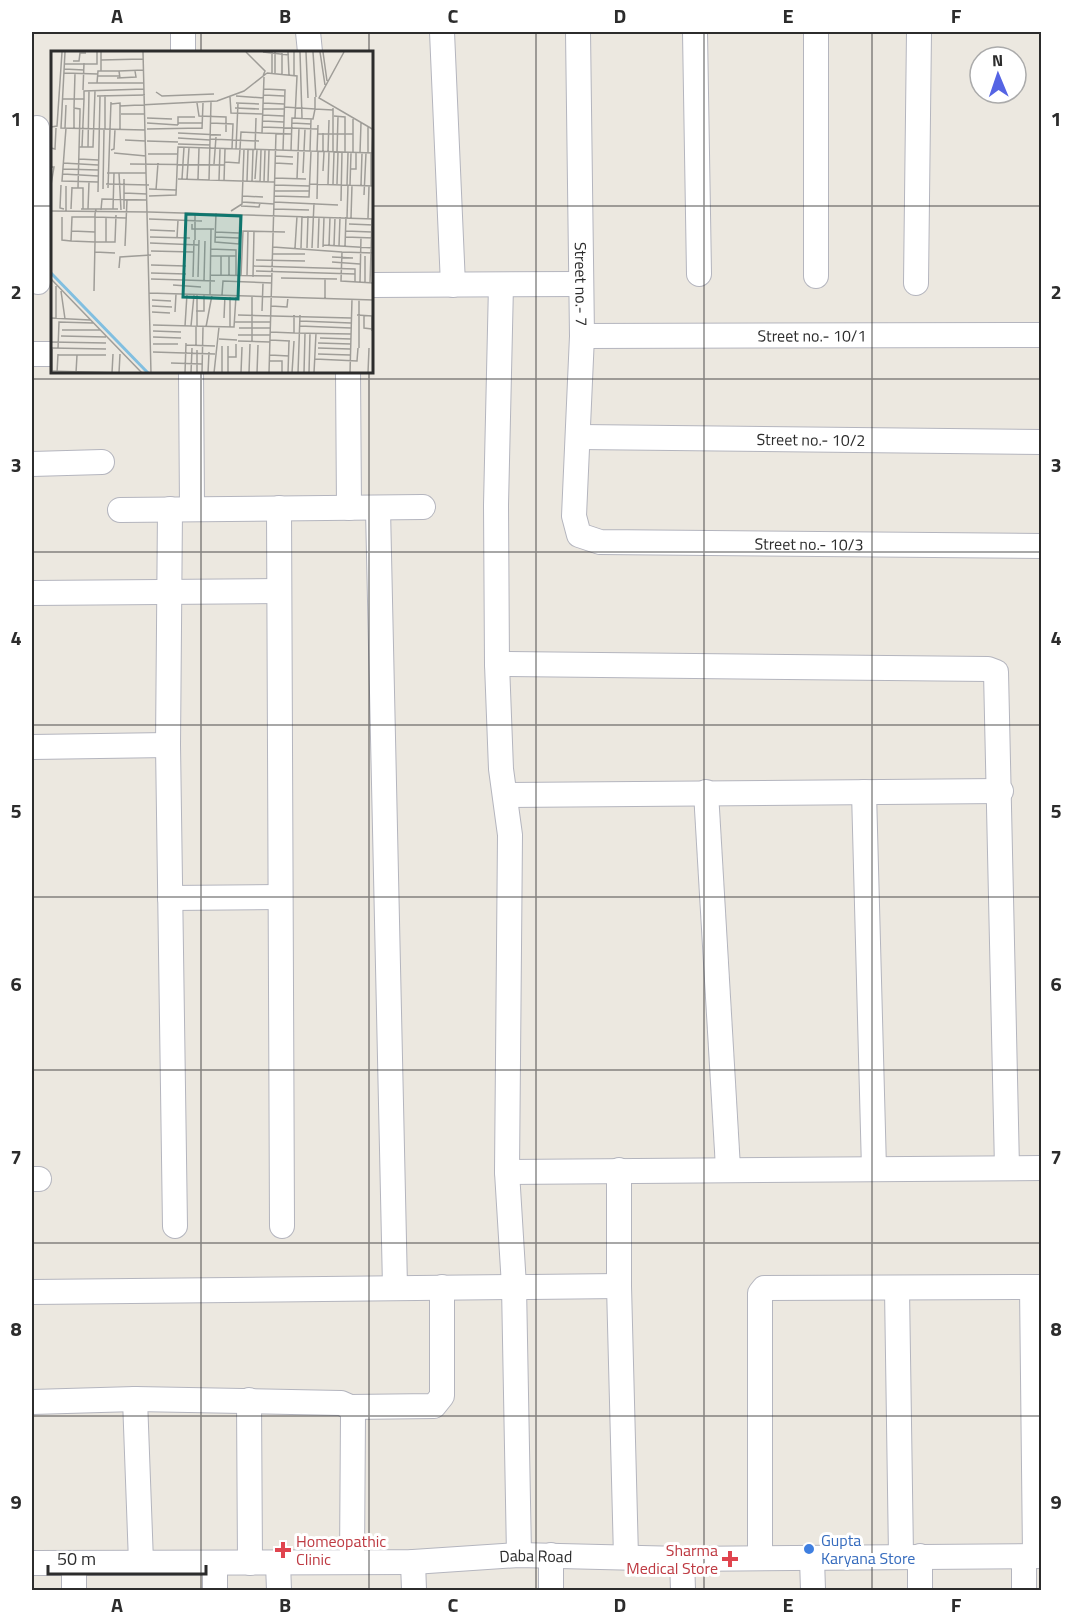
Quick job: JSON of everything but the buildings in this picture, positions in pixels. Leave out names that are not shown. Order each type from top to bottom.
[{"type":"street","points":[[183,32],[183,51]]},
{"type":"street","points":[[308,32],[310,51]]},
{"type":"street","points":[[442,32],[453,285]]},
{"type":"street","name":"Street no.- 7","points":[[578,32],[582,336],[580,437],[574,516],[579,535]]},
{"type":"street","points":[[695,32],[699,274]]},
{"type":"street","points":[[816,32],[816,276]]},
{"type":"street","points":[[916,283],[919,32]]},
{"type":"street","points":[[38,282],[40,128]]},
{"type":"street","points":[[374,285],[581,284]]},
{"type":"street","points":[[501,285],[496,505],[497,664],[499,742],[510,835],[507,1172],[514,1286],[519,1555]]},
{"type":"street","name":"Street no.- 10/1","points":[[582,336],[1041,335]]},
{"type":"street","points":[[32,354],[51,354]]},
{"type":"street","points":[[175,1226],[168,746],[170,593],[181,509],[191,374]]},
{"type":"street","points":[[348,374],[349,508]]},
{"type":"street","name":"Street no.- 10/2","points":[[580,437],[1041,442]]},
{"type":"street","points":[[32,464],[102,462]]},
{"type":"street","points":[[120,510],[423,507]]},
{"type":"street","points":[[279,508],[282,1226]]},
{"type":"street","points":[[378,509],[395,1287]]},
{"type":"street","name":"Street no.- 10/3","points":[[579,535],[600,542],[1041,546]]},
{"type":"street","points":[[32,593],[279,591]]},
{"type":"street","points":[[497,664],[993,670],[998,676],[1007,1168]]},
{"type":"street","points":[[32,747],[168,746]]},
{"type":"street","points":[[506,795],[1001,791]]},
{"type":"street","points":[[706,792],[728,1168]]},
{"type":"street","points":[[864,792],[874,1169]]},
{"type":"street","points":[[170,898],[280,897]]},
{"type":"street","points":[[507,1172],[728,1168],[1041,1168]]},
{"type":"street","points":[[619,1170],[619,1286],[626,1557]]},
{"type":"street","points":[[32,1292],[619,1286]]},
{"type":"street","points":[[32,1402],[135,1399],[249,1400],[340,1402],[350,1407],[434,1406],[442,1396],[442,1287]]},
{"type":"street","points":[[760,1558],[760,1293],[767,1287],[897,1289],[1037,1287],[1033,1556],[1024,1590]]},
{"type":"street","points":[[897,1289],[911,1556],[920,1590]]},
{"type":"street","points":[[135,1399],[141,1562]]},
{"type":"street","points":[[249,1400],[250,1563]]},
{"type":"street","points":[[350,1407],[353,1415],[352,1562]]},
{"type":"street","name":"Daba Road","points":[[32,1563],[413,1562],[519,1555],[682,1559],[1033,1556]]},
{"type":"street","points":[[551,1555],[551,1590]]},
{"type":"street","points":[[682,1559],[683,1590]]},
{"type":"street","points":[[812,1559],[813,1590]]},
{"type":"street","points":[[413,1562],[414,1590]]},
{"type":"street","points":[[214,1590],[215,1563]]},
{"type":"street","points":[[74,1564],[74,1590]]},
{"type":"street","points":[[278,1564],[279,1590]]},
{"type":"place","name":"Gupta Karyana Store","points":[[809,1549]]},
{"type":"place","name":"Homeopathic Clinic","points":[[283,1550]]},
{"type":"place","name":"Sharma Medical Store","points":[[730,1559]]}]
